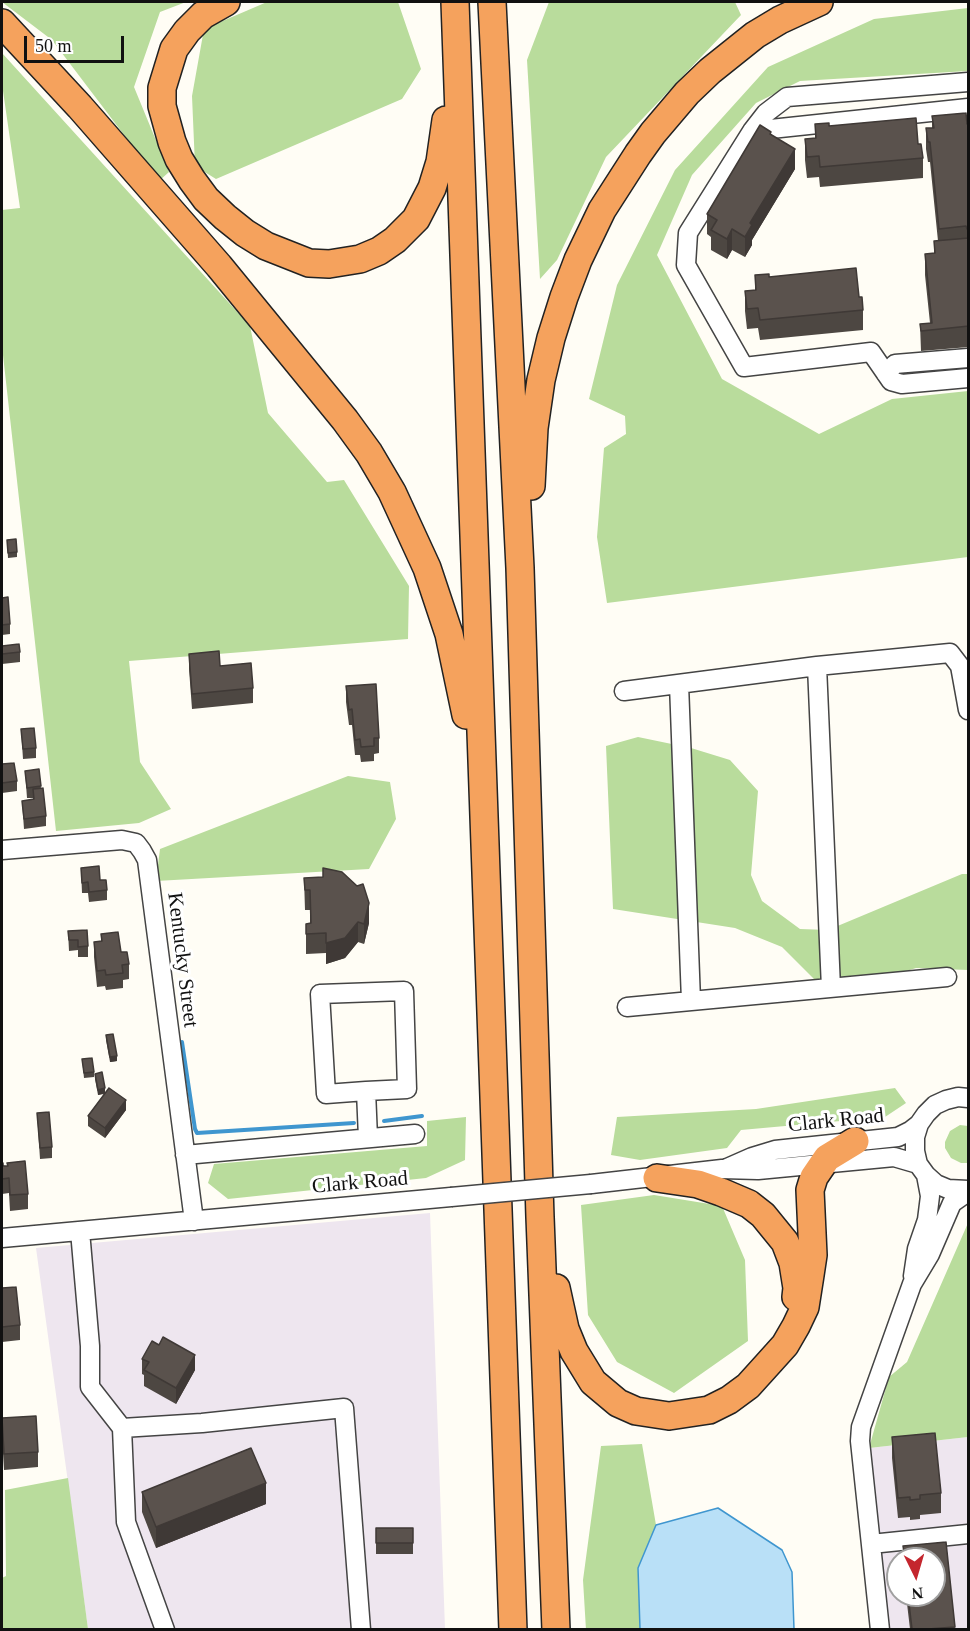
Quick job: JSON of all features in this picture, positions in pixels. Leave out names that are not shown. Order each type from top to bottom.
[{"type":"highway","points":[[226,2],[203,15],[174,49],[162,88],[162,106],[166,124],[179,159],[206,199],[245,233],[259,242],[309,263],[329,264],[360,259],[379,251],[395,240],[416,219],[429,195],[438,171],[456,42]]},
{"type":"highway","points":[[455,2],[513,1629]]},
{"type":"highway","points":[[520,568],[531,486],[534,428],[541,380],[564,297],[602,210],[653,134],[687,93],[710,70],[754,35],[819,2]]},
{"type":"highway","points":[[493,6],[520,568],[540,1217],[556,1629]]},
{"type":"highway","points":[[2,23],[80,107],[219,266],[345,420],[375,463],[392,492],[427,568],[449,634],[483,802]]},
{"type":"highway","points":[[540,1217],[559,1307],[574,1351],[593,1382],[618,1403],[651,1415],[689,1414],[708,1410],[729,1400],[748,1386],[785,1345],[805,1307],[813,1255],[810,1190],[814,1177],[821,1164],[835,1152],[855,1141]]},
{"type":"highway","points":[[657,1178],[698,1184],[721,1192],[749,1204],[772,1224],[785,1242],[793,1263],[797,1288],[785,1345]]},
{"type":"street","points":[[969,82],[787,97],[766,113],[752,131],[688,233],[686,265],[744,367],[871,352],[891,381],[902,384],[969,378]]},
{"type":"street","points":[[752,131],[969,108]]},
{"type":"street","points":[[886,374],[895,364],[969,358]]},
{"type":"street","points":[[624,691],[818,666],[950,653],[960,666],[969,710]]},
{"type":"street","points":[[818,666],[831,988]]},
{"type":"street","points":[[679,684],[691,1001]]},
{"type":"street","name":"Kentucky Street","points":[[2,850],[122,840],[136,843],[142,850],[147,860],[194,1221]]},
{"type":"street","points":[[627,1007],[947,977]]},
{"type":"street","points":[[404,991],[407,1089],[366,1091],[327,1094],[320,994],[404,991]]},
{"type":"street","points":[[366,1091],[368,1138]]},
{"type":"street","name":"Clark Road","points":[[722,1170],[775,1150],[898,1137],[919,1124],[935,1105],[965,1095]]},
{"type":"street","points":[[912,1284],[917,1249],[927,1220],[930,1196],[915,1151],[915,1137],[919,1124]]},
{"type":"street","points":[[185,1155],[415,1134]]},
{"type":"street","name":"Clark Road","points":[[2,1238],[657,1178],[722,1170],[758,1170],[894,1157],[922,1169],[936,1184],[948,1189],[969,1191]]},
{"type":"street","points":[[880,1629],[860,1441],[861,1427],[912,1284],[930,1254],[952,1203],[969,1191]]},
{"type":"street","points":[[80,1231],[90,1346],[90,1387],[122,1428],[126,1522],[165,1629]]},
{"type":"street","points":[[122,1428],[202,1423],[344,1408],[361,1629]]},
{"type":"street","points":[[871,1544],[969,1534]]},
{"type":"shaded area","points":[[430,1213],[445,1629],[88,1629],[36,1248]]},
{"type":"shaded area","points":[[968,1437],[968,1629],[888,1629],[869,1448]]},
{"type":"green space","points":[[2,2],[186,2],[160,12],[134,87],[169,172],[159,181],[52,40]]},
{"type":"green space","points":[[267,2],[398,2],[421,69],[402,99],[216,179],[195,166],[192,96],[204,29]]},
{"type":"green space","points":[[549,2],[735,2],[741,15],[606,157],[557,260],[540,279],[527,60]]},
{"type":"green space","points":[[968,8],[968,71],[800,81],[756,103],[692,175],[657,255],[722,379],[819,434],[892,399],[968,391],[968,557],[607,603],[597,537],[604,448],[626,434],[625,416],[589,399],[617,285],[675,170],[768,67],[874,19]]},
{"type":"green space","points":[[2,53],[250,326],[268,413],[327,482],[344,480],[409,586],[408,639],[129,661],[140,762],[171,809],[139,823],[56,831],[2,346],[2,210],[20,208],[2,84]]},
{"type":"green space","points":[[638,737],[691,748],[730,760],[758,791],[751,875],[762,901],[800,929],[828,930],[962,874],[968,874],[968,970],[916,968],[853,988],[821,986],[782,947],[735,928],[613,909],[606,746]]},
{"type":"green space","points":[[348,776],[390,782],[396,819],[369,869],[156,881],[160,849]]},
{"type":"green space","points":[[895,1088],[906,1103],[885,1117],[741,1130],[727,1148],[640,1160],[611,1155],[617,1117],[756,1109]]},
{"type":"green space","points":[[466,1117],[465,1160],[426,1178],[228,1199],[208,1183],[214,1164],[427,1146],[427,1121]]},
{"type":"green space","points":[[960,1125],[968,1126],[967,1163],[951,1158],[945,1148],[950,1131]]},
{"type":"green space","points":[[654,1195],[722,1206],[745,1260],[748,1341],[674,1393],[617,1362],[588,1315],[581,1205]]},
{"type":"green space","points":[[968,1223],[968,1437],[869,1448],[889,1377],[907,1362]]},
{"type":"green space","points":[[642,1444],[656,1525],[638,1568],[640,1629],[586,1630],[583,1580],[601,1446]]},
{"type":"green space","points":[[68,1478],[88,1629],[2,1629],[2,1578],[6,1576],[5,1490]]},
{"type":"water","points":[[718,1508],[782,1550],[792,1572],[794,1629],[640,1629],[638,1568],[656,1525]]},
{"type":"building","points":[[966,113],[967,124],[969,124],[969,229],[966,226],[939,229],[930,142],[928,142],[926,128],[934,128],[932,116]]},
{"type":"building","points":[[916,118],[918,144],[921,144],[923,158],[820,167],[819,156],[807,157],[805,139],[816,138],[815,124],[829,123],[829,126]]},
{"type":"building","points":[[760,125],[795,149],[750,223],[752,225],[745,237],[732,229],[727,239],[711,230],[717,220],[707,214]]},
{"type":"building","points":[[969,238],[969,326],[921,331],[920,324],[932,323],[925,254],[935,253],[934,241]]},
{"type":"building","points":[[856,268],[859,297],[862,297],[863,310],[760,320],[758,308],[747,309],[745,291],[756,290],[755,275],[769,274],[769,277]]},
{"type":"building","points":[[16,539],[17,552],[8,553],[7,540]]},
{"type":"building","points":[[8,597],[10,624],[2,625],[2,598]]},
{"type":"building","points":[[19,644],[20,652],[2,654],[2,646]]},
{"type":"building","points":[[219,651],[220,666],[251,663],[253,688],[192,694],[189,654]]},
{"type":"building","points":[[376,684],[379,738],[374,738],[374,746],[361,747],[360,739],[355,740],[352,709],[349,710],[346,686]]},
{"type":"building","points":[[34,728],[36,748],[23,749],[21,729]]},
{"type":"building","points":[[14,763],[17,781],[2,783],[2,764]]},
{"type":"building","points":[[39,769],[41,786],[27,788],[25,771]]},
{"type":"building","points":[[43,788],[46,816],[24,819],[22,801],[34,799],[33,789]]},
{"type":"building","points":[[99,866],[100,880],[106,880],[107,890],[89,892],[88,882],[82,883],[81,868]]},
{"type":"building","points":[[323,868],[342,872],[357,886],[363,884],[369,903],[364,924],[358,922],[345,938],[326,943],[326,933],[306,934],[306,924],[311,923],[310,890],[305,890],[304,878],[323,877]]},
{"type":"building","points":[[87,930],[88,946],[78,947],[78,940],[69,940],[68,931]]},
{"type":"building","points":[[118,932],[121,952],[127,952],[129,964],[122,965],[123,973],[106,975],[105,970],[97,971],[94,942],[102,941],[101,934]]},
{"type":"building","points":[[113,1034],[117,1056],[110,1057],[106,1035]]},
{"type":"building","points":[[92,1058],[94,1072],[84,1073],[82,1059]]},
{"type":"building","points":[[102,1072],[105,1088],[98,1090],[95,1074]]},
{"type":"building","points":[[109,1088],[126,1100],[105,1128],[88,1116]]},
{"type":"building","points":[[49,1112],[52,1147],[40,1148],[37,1113]]},
{"type":"building","points":[[25,1161],[28,1194],[10,1195],[9,1178],[2,1179],[2,1163],[3,1166],[8,1166],[7,1163]]},
{"type":"building","points":[[16,1287],[20,1325],[2,1327],[2,1288]]},
{"type":"building","points":[[163,1337],[195,1355],[176,1388],[144,1370],[149,1362],[142,1359],[152,1341],[159,1345]]},
{"type":"building","points":[[36,1416],[38,1452],[4,1454],[2,1418]]},
{"type":"building","points":[[935,1433],[941,1493],[920,1495],[920,1499],[898,1498],[892,1437]]},
{"type":"building","points":[[251,1448],[266,1483],[156,1527],[142,1492]]},
{"type":"building","points":[[376,1528],[413,1528],[413,1543],[376,1543]]},
{"type":"building","points":[[946,1542],[955,1627],[912,1629],[909,1607],[946,1607],[946,1547],[903,1546]]},
{"type":"waterway","points":[[182,1042],[197,1133],[354,1123]]},
{"type":"waterway","points":[[384,1121],[422,1116]]}]
